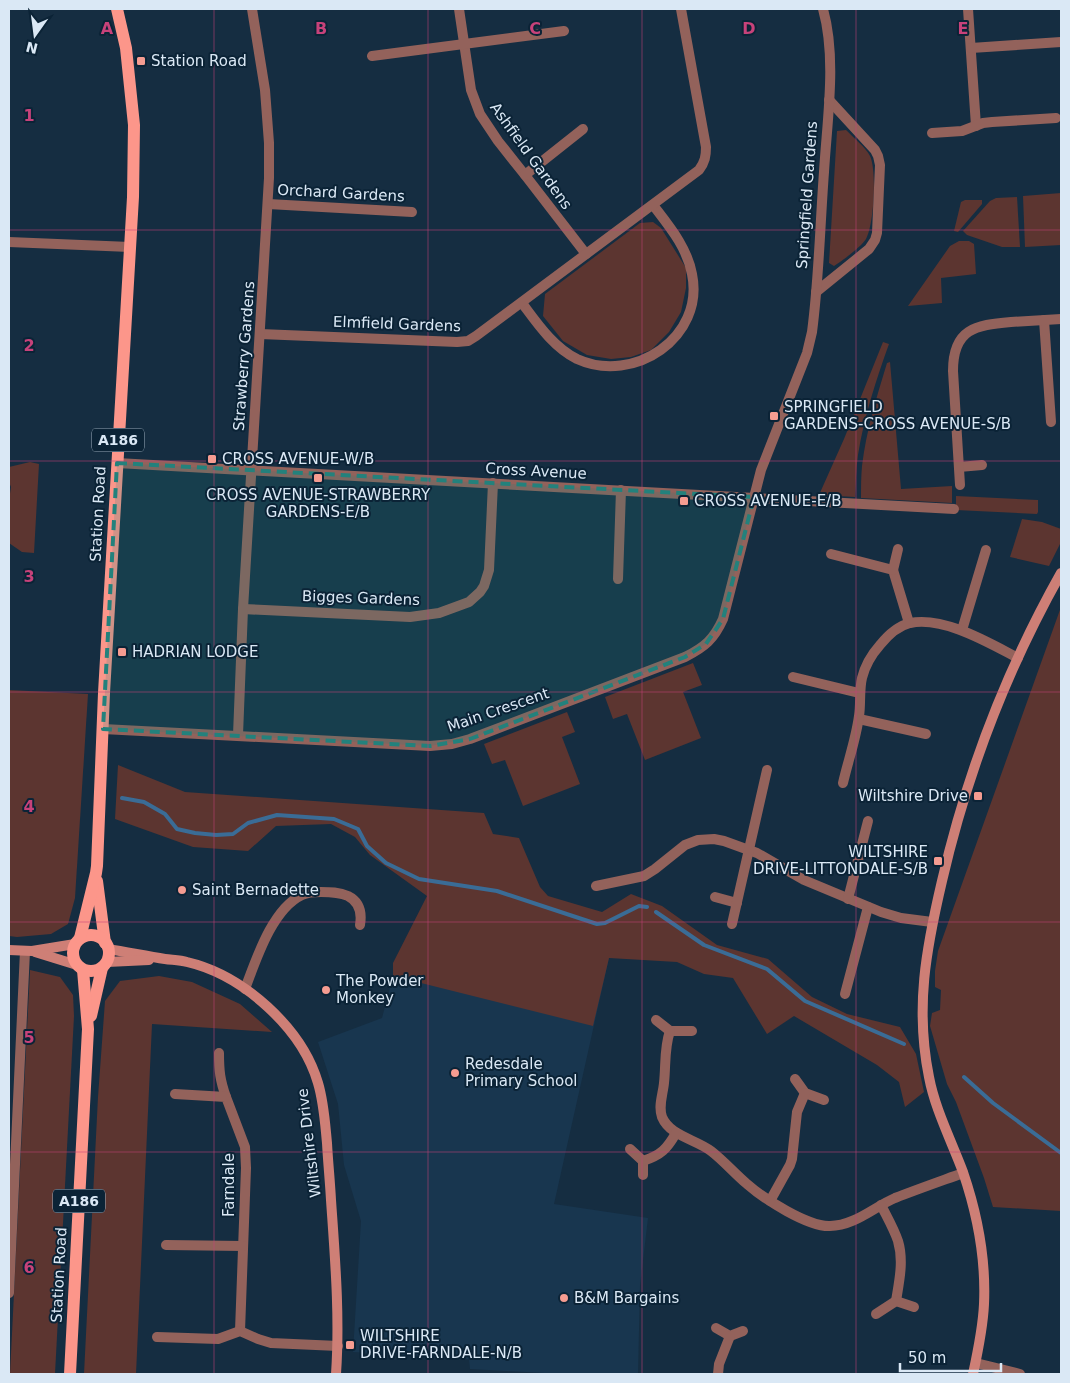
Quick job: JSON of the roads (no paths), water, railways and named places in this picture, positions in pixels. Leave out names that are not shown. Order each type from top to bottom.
[{"type":"main road","name":"Station Road","points":[[107,946],[96,873],[102,728],[133,197],[134,125],[126,48],[117,9]]},
{"type":"main road","name":"Station Road","points":[[78,941],[96,873]]},
{"type":"main road","points":[[94,935],[100,938],[107,946],[109,956],[104,965],[96,971],[89,972],[80,968],[73,958],[72,951],[78,941],[87,936],[94,935]]},
{"type":"main road","name":"Station Road","points":[[88,1029],[104,965]]},
{"type":"main road","name":"Station Road","points":[[70,1374],[88,1029],[80,968]]},
{"type":"street","name":"Strawberry Gardens","points":[[238,735],[243,609],[269,178],[265,90],[252,9]]},
{"type":"street","name":"Ashfield Gardens","points":[[459,9],[471,90],[475,102],[491,131],[586,254]]},
{"type":"street","name":"Elmfield Gardens","points":[[260,334],[464,342],[476,336],[699,170],[703,164],[706,147],[681,9]]},
{"type":"street","name":"Springfield Gardens","points":[[754,497],[764,460],[809,348],[812,332],[829,100],[830,43],[823,9]]},
{"type":"street","points":[[968,9],[976,126]]},
{"type":"street","points":[[372,56],[564,31]]},
{"type":"street","points":[[971,48],[1061,42]]},
{"type":"street","name":"Springfield Gardens","points":[[816,292],[869,249],[877,233],[880,165],[878,156],[875,150],[829,100]]},
{"type":"street","points":[[932,133],[962,131],[992,122],[1056,118]]},
{"type":"street","points":[[525,174],[583,129]]},
{"type":"street","name":"Orchard Gardens","points":[[268,204],[412,212]]},
{"type":"street","points":[[522,302],[559,348],[578,359],[602,366],[612,366],[639,362],[656,355],[670,343],[685,321],[692,305],[693,276],[682,244],[653,205]]},
{"type":"street","points":[[9,242],[130,247]]},
{"type":"street","points":[[960,485],[953,371],[954,355],[958,345],[965,334],[981,325],[1061,319]]},
{"type":"street","points":[[1044,320],[1051,422]]},
{"type":"street","name":"Cross Avenue","points":[[117,463],[954,509]]},
{"type":"street","points":[[959,467],[982,465]]},
{"type":"street","name":"Bigges Gardens","points":[[243,609],[410,617],[439,613],[468,602],[484,586],[489,570],[493,483]]},
{"type":"street","points":[[618,579],[621,490]]},
{"type":"street","name":"Main Crescent","points":[[102,728],[430,746],[452,744],[470,739],[685,657],[706,644],[719,628],[726,609],[754,497]]},
{"type":"street","points":[[898,549],[893,570],[909,623]]},
{"type":"street","points":[[962,630],[986,550]]},
{"type":"street","points":[[831,554],[893,570]]},
{"type":"street","points":[[973,1374],[983,1321],[984,1279],[981,1245],[963,1173],[929,1079],[922,1004],[926,960],[932,922],[952,839],[994,710],[1045,601],[1061,573]]},
{"type":"street","points":[[843,783],[859,719],[862,677],[878,647],[893,631],[909,623],[934,623],[962,630],[1018,658]]},
{"type":"street","points":[[793,677],[860,693]]},
{"type":"street","points":[[859,719],[926,734]]},
{"type":"street","points":[[732,924],[767,770]]},
{"type":"street","points":[[848,899],[868,821]]},
{"type":"street","points":[[596,886],[644,876],[685,845],[698,840],[714,839],[749,849],[804,880],[868,907],[901,918],[932,922]]},
{"type":"street","points":[[245,989],[264,939],[273,924],[294,900],[314,892],[336,892],[345,895],[353,899],[361,910],[360,925]]},
{"type":"street","points":[[715,897],[737,903]]},
{"type":"street","points":[[845,994],[868,907]]},
{"type":"street","points":[[9,950],[28,951],[78,941]]},
{"type":"street","name":"Wiltshire Drive","points":[[107,946],[186,961],[216,972],[245,989],[268,1007],[298,1041],[310,1062],[318,1084],[325,1122],[338,1310],[336,1374]]},
{"type":"street","points":[[28,951],[80,968]]},
{"type":"street","points":[[9,1293],[28,951]]},
{"type":"street","name":"Wiltshire Drive","points":[[104,965],[168,959]]},
{"type":"street","points":[[656,1020],[670,1031],[692,1031]]},
{"type":"street","points":[[670,1031],[666,1045],[661,1110],[666,1124],[676,1133],[710,1150],[748,1186],[804,1221],[825,1226],[839,1226],[908,1193],[963,1173]]},
{"type":"street","name":"Farndale","points":[[219,1053],[221,1083],[246,1154],[240,1331]]},
{"type":"street","points":[[795,1079],[805,1093],[824,1100]]},
{"type":"street","points":[[770,1201],[792,1159],[796,1117],[805,1093]]},
{"type":"street","points":[[175,1094],[226,1097]]},
{"type":"street","points":[[643,1161],[653,1158],[665,1150],[676,1133]]},
{"type":"street","points":[[630,1148],[643,1161],[643,1175]]},
{"type":"street","points":[[880,1205],[893,1229],[900,1248],[901,1265],[896,1302]]},
{"type":"street","points":[[166,1245],[243,1246]]},
{"type":"street","points":[[876,1314],[896,1302],[914,1308]]},
{"type":"street","points":[[716,1328],[730,1336]]},
{"type":"street","points":[[157,1336],[218,1339],[240,1331],[271,1343],[338,1346]]},
{"type":"street","points":[[718,1374],[730,1336],[743,1331]]},
{"type":"street","points":[[976,1363],[1020,1374]]},
{"type":"waterway","points":[[122,798],[144,802],[165,814],[177,829],[195,833],[233,834],[248,823],[277,815],[334,819],[358,829],[367,846],[386,863],[419,879],[497,891],[597,924],[605,923],[639,906],[647,907]]},
{"type":"waterway","points":[[656,912],[704,945],[767,969],[805,1001],[904,1044]]},
{"type":"waterway","points":[[964,1077],[993,1103],[1061,1153]]},
{"type":"place","name":"Station Road","points":[[141,61]]},
{"type":"place","name":"SPRINGFIELD GARDENS-CROSS AVENUE-S/B","points":[[774,416]]},
{"type":"place","name":"CROSS AVENUE-W/B","points":[[212,459]]},
{"type":"place","name":"CROSS AVENUE-STRAWBERRY GARDENS-E/B","points":[[318,478]]},
{"type":"place","name":"CROSS AVENUE-E/B","points":[[684,501]]},
{"type":"place","name":"HADRIAN LODGE","points":[[122,652]]},
{"type":"place","name":"Wiltshire Drive","points":[[978,796]]},
{"type":"place","name":"WILTSHIRE DRIVE-LITTONDALE-S/B","points":[[938,861]]},
{"type":"place","name":"Saint Bernadette","points":[[182,890]]},
{"type":"place","name":"The Powder Monkey","points":[[326,990]]},
{"type":"place","name":"Redesdale Primary School","points":[[455,1073]]},
{"type":"place","name":"B&M Bargains","points":[[564,1298]]},
{"type":"place","name":"WILTSHIRE DRIVE-FARNDALE-N/B","points":[[350,1345]]}]
